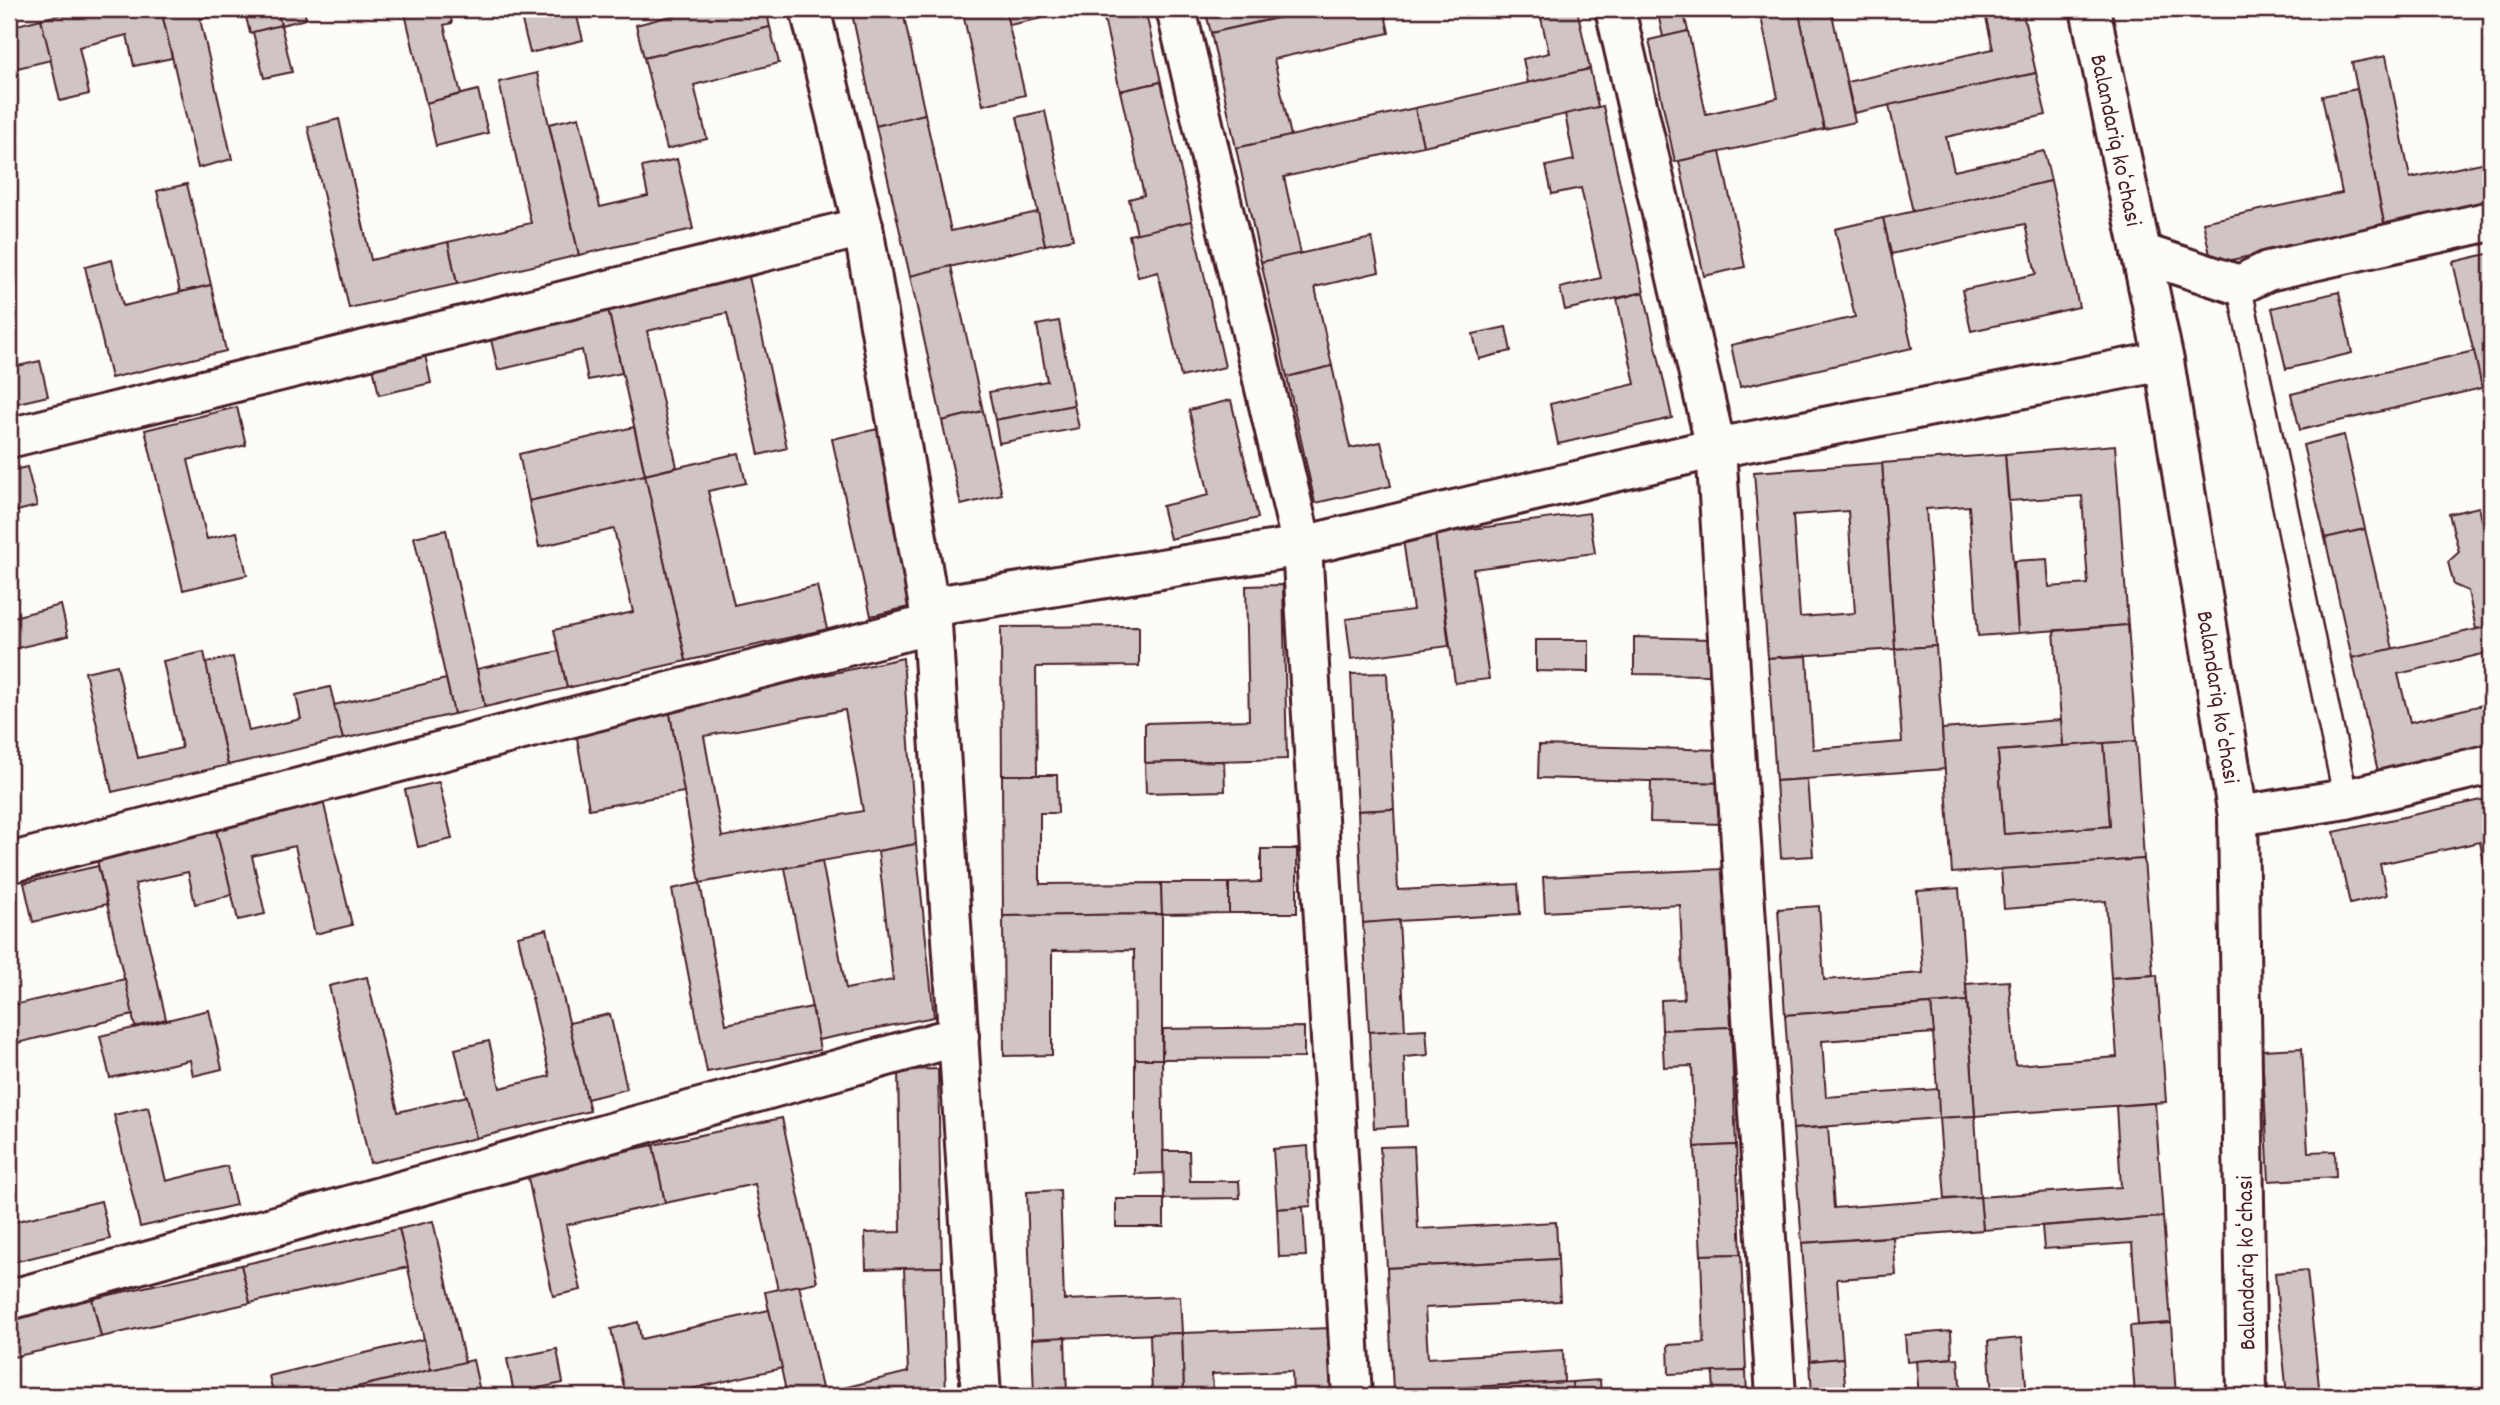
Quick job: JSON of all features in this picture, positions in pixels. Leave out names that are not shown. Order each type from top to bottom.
[{"type":"street","points":[[810,9],[863,227],[931,615],[981,1396]]},
{"type":"street","points":[[1176,9],[1302,547],[1352,1396]]},
{"type":"street","points":[[1615,9],[1716,448],[1776,1396]]},
{"type":"street","name":"Balandariq koʻchasi","points":[[2090,9],[2164,361],[2238,816],[2247,1396]]},
{"type":"street","points":[[2141,254],[2239,285],[2268,271],[2491,221]]},
{"type":"street","points":[[9,439],[863,227]]},
{"type":"street","points":[[9,863],[931,615],[1302,547],[1716,448],[2164,361]]},
{"type":"street","points":[[2238,816],[2346,799],[2491,764]]},
{"type":"street","points":[[9,1300],[959,1036]]},
{"type":"lane","points":[[2239,285],[2346,799]]},
{"type":"building","points":[[86,9],[161,9],[172,58],[134,66],[127,35],[79,47],[89,94],[60,101],[41,19]]},
{"type":"building","points":[[161,9],[241,9],[200,19],[232,159],[198,168]]},
{"type":"building","points":[[244,9],[277,9],[281,25],[250,33]]},
{"type":"building","points":[[277,9],[304,9],[306,19],[281,25]]},
{"type":"building","points":[[404,9],[449,9],[452,23],[444,25],[461,94],[426,103]]},
{"type":"building","points":[[519,9],[557,9],[558,13],[575,9],[583,40],[530,53]]},
{"type":"building","points":[[697,9],[766,9],[770,27],[644,58],[636,25]]},
{"type":"building","points":[[851,9],[917,9],[903,12],[925,114],[876,126]]},
{"type":"building","points":[[962,9],[1005,9],[1025,95],[983,105]]},
{"type":"building","points":[[1005,9],[1041,9],[1043,18],[1009,25]]},
{"type":"building","points":[[1102,9],[1145,9],[1161,82],[1120,91]]},
{"type":"building","points":[[1205,9],[1317,9],[1211,33]]},
{"type":"building","points":[[1317,9],[1384,9],[1389,33],[1274,59],[1291,136],[1236,148],[1211,33]]},
{"type":"building","points":[[1539,9],[1577,9],[1590,69],[1528,83],[1523,59],[1549,53]]},
{"type":"building","points":[[1657,9],[1683,9],[1688,31],[1663,37]]},
{"type":"building","points":[[1798,9],[1831,9],[1855,122],[1824,129]]},
{"type":"building","points":[[1798,9],[1824,129],[1675,162],[1649,40],[1688,31],[1706,114],[1778,98],[1761,17]]},
{"type":"building","points":[[1984,9],[2022,9],[2036,73],[1854,113],[1847,82],[1993,49]]},
{"type":"building","points":[[41,19],[51,60],[9,70],[9,27]]},
{"type":"building","points":[[281,25],[292,72],[264,78],[253,32]]},
{"type":"building","points":[[770,27],[779,63],[694,85],[707,139],[667,149],[644,58]]},
{"type":"building","points":[[2386,56],[2410,178],[2491,161],[2491,207],[2385,228],[2352,63]]},
{"type":"building","points":[[1590,69],[1598,107],[1423,146],[1415,108]]},
{"type":"building","points":[[537,73],[579,255],[457,284],[448,242],[531,223],[499,82]]},
{"type":"building","points":[[2036,73],[2046,115],[1946,137],[1954,171],[2044,151],[2051,181],[1913,212],[1889,105]]},
{"type":"building","points":[[1161,82],[1192,221],[1137,234],[1129,199],[1144,195],[1120,91]]},
{"type":"building","points":[[2357,89],[2385,228],[2212,264],[2203,222],[2342,193],[2322,96]]},
{"type":"building","points":[[478,90],[488,133],[436,146],[426,103]]},
{"type":"building","points":[[1603,106],[1644,292],[1565,310],[1560,288],[1601,278],[1581,188],[1552,194],[1546,166],[1574,160],[1565,114]]},
{"type":"building","points":[[1415,108],[1423,146],[1284,177],[1301,254],[1261,262],[1236,148]]},
{"type":"building","points":[[1045,111],[1073,239],[1045,245],[1017,117]]},
{"type":"building","points":[[925,114],[951,231],[1038,212],[1045,245],[910,276],[876,126]]},
{"type":"building","points":[[579,117],[600,207],[648,196],[642,167],[677,159],[693,229],[579,255],[549,124]]},
{"type":"building","points":[[339,119],[371,260],[448,242],[457,284],[349,308],[308,127]]},
{"type":"building","points":[[1720,152],[1745,267],[1704,276],[1679,161]]},
{"type":"building","points":[[2051,181],[2079,307],[1971,331],[1962,290],[2036,274],[2025,224],[1891,254],[1883,218]]},
{"type":"building","points":[[187,184],[211,285],[180,292],[157,191]]},
{"type":"building","points":[[1883,218],[1912,348],[1740,387],[1731,345],[1855,317],[1835,229]]},
{"type":"building","points":[[1192,221],[1225,367],[1181,377],[1158,272],[1138,277],[1129,235]]},
{"type":"building","points":[[1372,238],[1379,272],[1315,287],[1332,366],[1287,377],[1261,262]]},
{"type":"building","points":[[2491,253],[2491,385],[2482,388],[2453,262]]},
{"type":"building","points":[[112,260],[123,306],[211,285],[226,351],[111,378],[85,267]]},
{"type":"building","points":[[951,266],[983,411],[942,421],[910,276]]},
{"type":"building","points":[[748,272],[787,448],[759,455],[727,313],[647,331],[677,467],[645,475],[607,304]]},
{"type":"building","points":[[1644,292],[1672,418],[1558,444],[1550,404],[1635,384],[1617,299]]},
{"type":"building","points":[[2339,292],[2352,353],[2286,369],[2272,308]]},
{"type":"building","points":[[607,304],[622,373],[588,380],[582,350],[498,370],[489,331]]},
{"type":"building","points":[[1059,321],[1074,405],[995,420],[989,392],[1047,381],[1037,325]]},
{"type":"building","points":[[1506,327],[1511,351],[1479,359],[1473,334]]},
{"type":"building","points":[[424,350],[431,383],[379,395],[372,362]]},
{"type":"building","points":[[2474,351],[2482,388],[2300,430],[2291,394]]},
{"type":"building","points":[[40,361],[48,396],[9,405],[9,368]]},
{"type":"building","points":[[1332,366],[1350,448],[1381,442],[1391,486],[1315,503],[1287,377]]},
{"type":"building","points":[[1231,400],[1258,518],[1170,539],[1162,506],[1209,495],[1189,410]]},
{"type":"building","points":[[1074,405],[1079,428],[999,443],[995,420]]},
{"type":"building","points":[[237,407],[246,445],[188,460],[207,539],[237,532],[247,575],[183,590],[145,430]]},
{"type":"building","points":[[983,411],[1002,495],[961,505],[942,421]]},
{"type":"building","points":[[634,427],[645,475],[529,501],[519,454]]},
{"type":"building","points":[[878,429],[917,605],[871,616],[832,439]]},
{"type":"building","points":[[2344,435],[2365,529],[2325,538],[2303,445]]},
{"type":"building","points":[[2115,445],[2128,625],[2018,633],[2014,561],[2047,559],[2049,587],[2088,584],[2082,496],[2009,501],[2005,454]]},
{"type":"building","points":[[739,453],[746,483],[708,491],[734,605],[817,586],[827,629],[686,661],[645,475]]},
{"type":"building","points":[[2005,454],[2018,633],[1978,636],[1969,506],[1926,509],[1936,646],[1895,649],[1882,463]]},
{"type":"building","points":[[1882,463],[1895,649],[1768,658],[1754,472]],"holes":[[[1848,511],[1855,613],[1800,617],[1793,515]]]},
{"type":"building","points":[[27,467],[37,506],[9,513],[9,471]]},
{"type":"building","points":[[645,475],[686,661],[567,688],[554,630],[633,612],[614,529],[539,547],[529,501]]},
{"type":"building","points":[[2479,507],[2491,559],[2491,626],[2476,629],[2468,591],[2454,585],[2448,562],[2459,552],[2449,514]]},
{"type":"building","points":[[1589,513],[1595,553],[1473,569],[1489,679],[1455,683],[1435,534]]},
{"type":"building","points":[[2365,529],[2393,649],[2352,658],[2325,538]]},
{"type":"building","points":[[446,530],[485,707],[454,714],[414,537]]},
{"type":"building","points":[[1435,534],[1449,646],[1351,659],[1346,619],[1413,610],[1403,539]]},
{"type":"building","points":[[1283,585],[1287,759],[1145,763],[1145,723],[1249,720],[1246,586]]},
{"type":"building","points":[[61,605],[68,636],[9,650],[9,618]]},
{"type":"building","points":[[2128,625],[2136,741],[2063,746],[2054,631]]},
{"type":"building","points":[[1139,626],[1139,666],[1036,667],[1037,775],[1002,775],[1001,627]]},
{"type":"building","points":[[2486,627],[2491,652],[2398,674],[2410,722],[2491,703],[2491,750],[2379,776],[2352,658]]},
{"type":"building","points":[[1634,637],[1710,639],[1709,675],[1634,674]]},
{"type":"building","points":[[1536,640],[1589,640],[1589,672],[1536,671]]},
{"type":"building","points":[[1936,646],[1945,769],[1776,781],[1768,658],[1807,656],[1813,749],[1902,742],[1895,649]]},
{"type":"building","points":[[559,651],[567,688],[485,707],[477,669]]},
{"type":"building","points":[[204,652],[228,765],[112,792],[85,672],[117,665],[138,758],[182,748],[163,661]]},
{"type":"building","points":[[233,657],[249,731],[301,719],[296,695],[330,687],[343,739],[228,765],[206,663]]},
{"type":"building","points":[[903,658],[916,844],[700,883],[669,709]],"holes":[[[845,710],[863,811],[722,837],[704,736]]]},
{"type":"building","points":[[1387,673],[1394,809],[1358,811],[1351,674]]},
{"type":"building","points":[[446,679],[454,714],[343,739],[334,705]]},
{"type":"building","points":[[669,709],[684,792],[589,809],[575,726]]},
{"type":"building","points":[[2061,720],[2063,746],[1998,751],[2004,834],[2110,826],[2104,743],[2136,741],[2144,859],[1952,873],[1942,729]]},
{"type":"building","points":[[2104,743],[2110,826],[2004,834],[1998,751]]},
{"type":"building","points":[[1539,745],[1723,750],[1723,783],[1538,778]]},
{"type":"building","points":[[1224,761],[1225,791],[1146,793],[1145,763]]},
{"type":"building","points":[[1002,775],[1057,775],[1058,813],[1040,813],[1040,884],[1161,883],[1162,914],[1003,916]]},
{"type":"building","points":[[1807,779],[1813,856],[1781,858],[1776,781]]},
{"type":"building","points":[[1651,781],[1723,783],[1722,824],[1650,822]]},
{"type":"building","points":[[439,782],[452,839],[418,847],[405,790]]},
{"type":"building","points":[[322,796],[352,925],[315,934],[295,846],[252,856],[265,914],[238,920],[214,822]]},
{"type":"building","points":[[2491,798],[2491,872],[2486,873],[2480,842],[2380,864],[2387,895],[2350,904],[2334,832]]},
{"type":"building","points":[[1394,809],[1398,890],[1518,884],[1520,914],[1363,923],[1358,811]]},
{"type":"building","points":[[214,822],[232,895],[195,904],[188,872],[135,884],[166,1019],[135,1027],[95,851]]},
{"type":"building","points":[[916,844],[934,1017],[818,1040],[785,868],[822,861],[846,989],[893,980],[878,851]]},
{"type":"building","points":[[1261,849],[1297,849],[1297,913],[1229,913],[1229,883],[1261,882]]},
{"type":"building","points":[[2144,859],[2153,975],[2111,978],[2106,901],[2004,909],[2001,869]]},
{"type":"building","points":[[98,866],[107,904],[33,922],[24,883]]},
{"type":"building","points":[[1724,869],[1731,1027],[1662,1030],[1661,1000],[1684,999],[1680,905],[1545,912],[1543,877]]},
{"type":"building","points":[[700,883],[726,1024],[812,1007],[820,1050],[707,1072],[672,889]]},
{"type":"building","points":[[1161,883],[1229,883],[1229,913],[1162,914]]},
{"type":"building","points":[[1959,888],[1967,1001],[1785,1015],[1778,909],[1819,906],[1824,980],[1923,973],[1917,891]]},
{"type":"building","points":[[1162,914],[1162,1059],[1135,1059],[1134,950],[1052,951],[1052,1055],[1004,1056],[1003,916]]},
{"type":"building","points":[[1399,920],[1405,1031],[1369,1032],[1363,923]]},
{"type":"building","points":[[547,929],[590,1111],[476,1138],[455,1049],[489,1041],[500,1088],[550,1076],[518,936]]},
{"type":"building","points":[[2157,975],[2166,1102],[1975,1116],[1966,984],[2009,981],[2015,1065],[2117,1057],[2111,978]]},
{"type":"building","points":[[367,977],[398,1112],[467,1096],[476,1138],[370,1163],[329,986]]},
{"type":"building","points":[[125,979],[133,1015],[9,1045],[9,1006]]},
{"type":"building","points":[[1967,1001],[1975,1116],[1939,1118],[1931,1004]]},
{"type":"building","points":[[1931,1004],[1934,1033],[1822,1041],[1826,1097],[1938,1089],[1939,1118],[1793,1129],[1785,1015]]},
{"type":"building","points":[[209,1010],[222,1069],[193,1076],[190,1060],[110,1078],[100,1036]]},
{"type":"building","points":[[610,1014],[627,1089],[587,1099],[569,1023]]},
{"type":"building","points":[[1304,1027],[1304,1058],[1162,1059],[1163,1029]]},
{"type":"building","points":[[1731,1027],[1736,1145],[1695,1147],[1692,1066],[1664,1067],[1662,1030]]},
{"type":"building","points":[[1426,1029],[1428,1055],[1404,1057],[1407,1126],[1374,1128],[1369,1032]]},
{"type":"building","points":[[2302,1048],[2308,1152],[2335,1151],[2336,1177],[2269,1181],[2262,1050]]},
{"type":"building","points":[[1135,1059],[1162,1059],[1164,1173],[1135,1174]]},
{"type":"building","points":[[938,1069],[942,1267],[866,1269],[865,1233],[901,1232],[898,1070]]},
{"type":"building","points":[[2155,1103],[2163,1217],[1983,1230],[1980,1197],[2121,1187],[2116,1106]]},
{"type":"building","points":[[148,1107],[166,1181],[227,1166],[236,1205],[140,1227],[114,1115]]},
{"type":"building","points":[[1975,1116],[1980,1197],[1945,1199],[1939,1118]]},
{"type":"building","points":[[782,1118],[817,1282],[778,1290],[755,1184],[665,1203],[653,1145]]},
{"type":"building","points":[[1828,1127],[1834,1208],[1980,1197],[1983,1230],[1802,1243],[1793,1129]]},
{"type":"building","points":[[653,1145],[665,1203],[566,1225],[581,1290],[553,1296],[527,1173]]},
{"type":"building","points":[[1736,1145],[1741,1254],[1701,1255],[1695,1147]]},
{"type":"building","points":[[1308,1146],[1311,1206],[1277,1209],[1273,1149]]},
{"type":"building","points":[[1414,1146],[1418,1229],[1556,1222],[1558,1259],[1387,1268],[1380,1147]]},
{"type":"building","points":[[1163,1151],[1189,1151],[1190,1181],[1239,1181],[1240,1198],[1164,1199]]},
{"type":"building","points":[[1060,1190],[1064,1300],[1180,1296],[1182,1333],[1032,1339],[1027,1192]]},
{"type":"building","points":[[1116,1199],[1164,1199],[1164,1227],[1116,1227]]},
{"type":"building","points":[[101,1201],[110,1239],[9,1263],[9,1223]]},
{"type":"building","points":[[1303,1207],[1306,1256],[1279,1257],[1277,1209]]},
{"type":"building","points":[[2163,1217],[2171,1323],[2138,1325],[2132,1243],[2044,1249],[2042,1226]]},
{"type":"building","points":[[433,1221],[465,1363],[431,1370],[399,1229]]},
{"type":"building","points":[[399,1229],[408,1267],[250,1303],[241,1265]]},
{"type":"building","points":[[1893,1237],[1896,1275],[1837,1279],[1843,1358],[1810,1361],[1802,1243]]},
{"type":"building","points":[[1741,1254],[1746,1371],[1669,1374],[1668,1345],[1704,1343],[1701,1255]]},
{"type":"building","points":[[1558,1259],[1560,1301],[1425,1308],[1428,1358],[1563,1350],[1564,1382],[1393,1391],[1387,1268]]},
{"type":"building","points":[[241,1265],[250,1303],[101,1337],[92,1299]]},
{"type":"building","points":[[942,1267],[946,1396],[787,1396],[765,1292],[799,1285],[823,1393],[908,1372],[904,1268]]},
{"type":"building","points":[[2307,1270],[2320,1396],[2287,1396],[2275,1273]]},
{"type":"building","points":[[92,1299],[101,1337],[9,1358],[9,1318]]},
{"type":"building","points":[[769,1310],[782,1368],[661,1396],[626,1396],[611,1329],[638,1322],[641,1339]]},
{"type":"building","points":[[2171,1323],[2176,1396],[2135,1396],[2130,1326]]},
{"type":"building","points":[[1332,1328],[1334,1396],[1293,1396],[1292,1371],[1212,1374],[1213,1396],[1184,1396],[1182,1333]]},
{"type":"building","points":[[1951,1331],[1952,1358],[1907,1362],[1905,1335]]},
{"type":"building","points":[[1182,1333],[1184,1396],[1152,1396],[1150,1334]]},
{"type":"building","points":[[1065,1337],[1067,1396],[1034,1396],[1032,1339]]},
{"type":"building","points":[[2022,1338],[2027,1396],[1992,1396],[1988,1341]]},
{"type":"building","points":[[424,1339],[431,1370],[318,1396],[274,1396],[269,1376]]},
{"type":"building","points":[[557,1349],[563,1383],[514,1393],[507,1359]]},
{"type":"building","points":[[1843,1358],[1846,1396],[1812,1396],[1810,1361]]},
{"type":"building","points":[[1958,1358],[1961,1396],[1919,1396],[1916,1361]]},
{"type":"building","points":[[473,1360],[481,1396],[337,1396],[336,1392]]},
{"type":"building","points":[[1746,1371],[1747,1396],[1714,1396],[1713,1372]]},
{"type":"building","points":[[1600,1380],[1601,1396],[1573,1396],[1572,1382]]},
{"type":"building","points":[[1572,1382],[1573,1396],[1393,1396],[1393,1391]]}]
